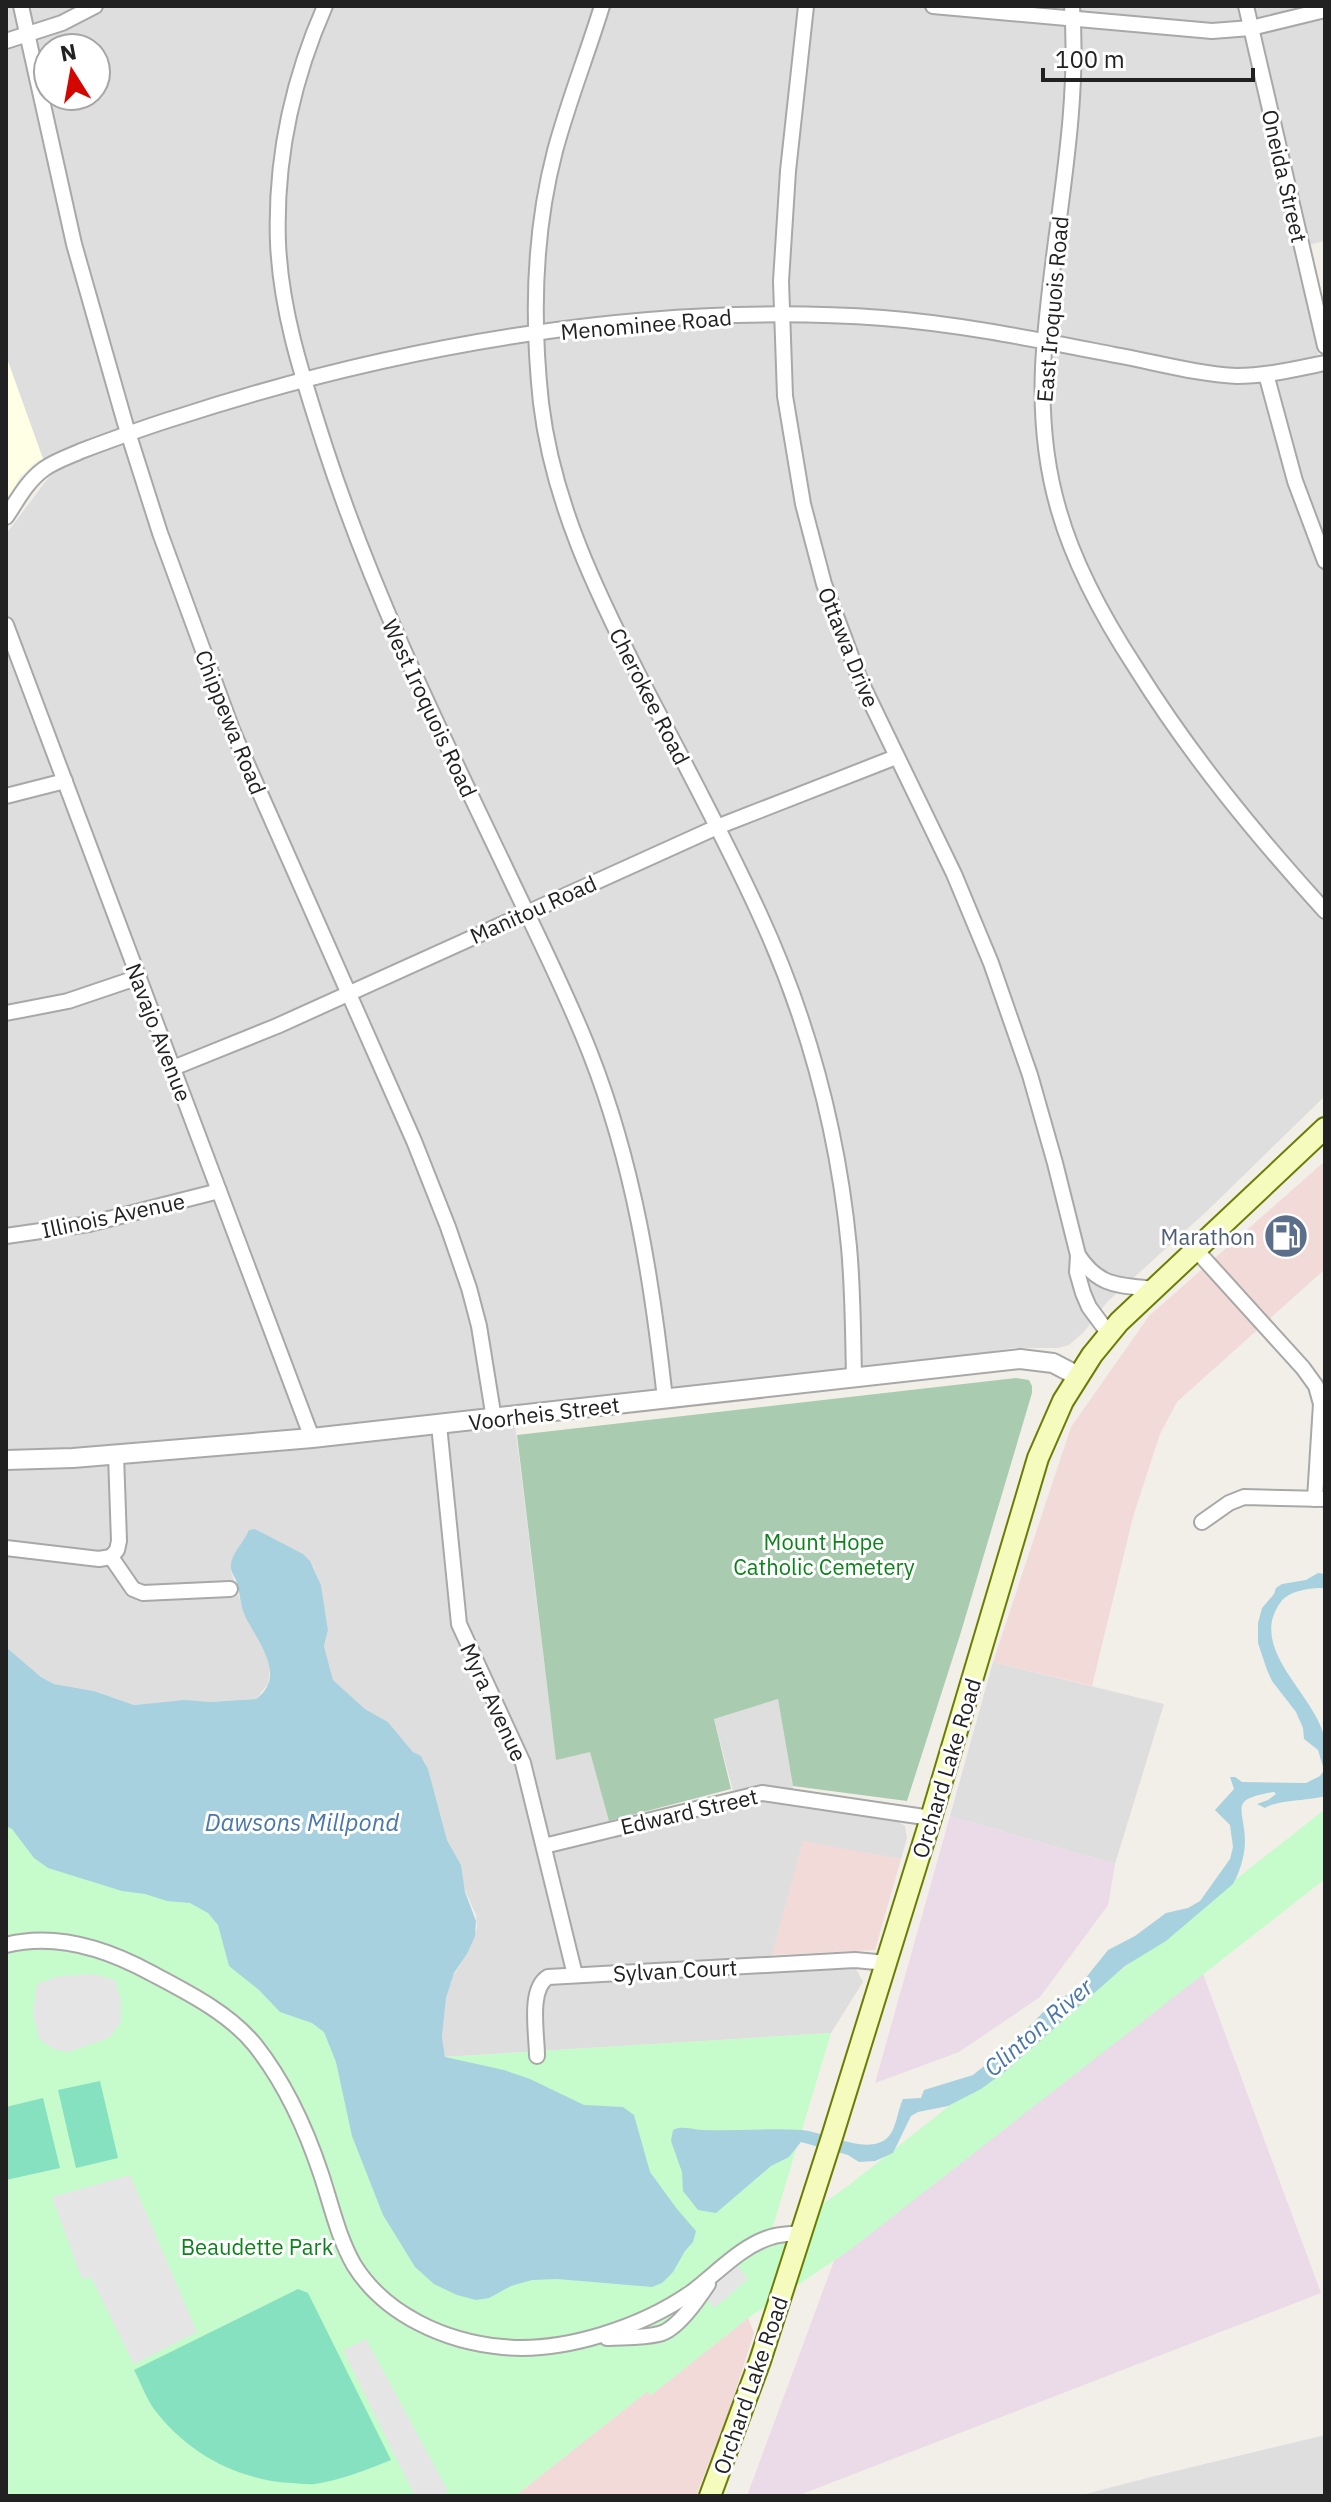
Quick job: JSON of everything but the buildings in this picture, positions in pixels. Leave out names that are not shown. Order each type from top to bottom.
[{"type":"main road","name":"Orchard Lake Road","points":[[710,2496],[760,2361],[830,2144],[1049,1430],[1078,1376],[1109,1334],[1325,1128]]},
{"type":"street","name":"Chippewa Road","points":[[21,6],[69,223],[128,433],[190,620],[233,732],[423,1163],[463,1269],[479,1326],[494,1419]]},
{"type":"street","points":[[6,41],[62,23],[95,6]]},
{"type":"street","name":"West Iroquois Road","points":[[325,6],[292,100],[283,151],[278,247],[290,329],[346,509],[398,640],[581,1030],[605,1094],[622,1150],[648,1261],[665,1399]]},
{"type":"street","name":"Cherokee Road","points":[[602,6],[550,171],[540,243],[536,334],[547,441],[560,495],[605,609],[717,827],[774,947],[797,1007],[836,1158],[848,1236],[854,1377]]},
{"type":"street","name":"Ottawa Drive","points":[[806,6],[788,171],[781,315],[783,367],[797,478],[816,558],[846,646],[954,874],[999,986],[1043,1119],[1078,1255],[1077,1272],[1085,1299],[1109,1334]]},
{"type":"street","points":[[933,6],[1072,13],[1225,32],[1325,10]]},
{"type":"street","name":"Oneida Street","points":[[1246,6],[1325,346]]},
{"type":"street","name":"East Iroquois Road","points":[[1072,13],[1069,130],[1045,341],[1043,415],[1049,468],[1061,519],[1088,585],[1125,651],[1178,733],[1244,819],[1325,911]]},
{"type":"street","name":"Menominee Road","points":[[6,517],[42,470],[56,461],[128,433],[304,380],[419,354],[536,334],[655,321],[781,315],[844,316],[915,321],[1236,376],[1325,363]]},
{"type":"street","points":[[1266,374],[1295,481],[1325,561]]},
{"type":"street","name":"Navajo Avenue","points":[[6,625],[312,1438]]},
{"type":"street","name":"Manitou Road","points":[[173,1068],[269,1029],[717,827],[896,757]]},
{"type":"street","points":[[6,796],[65,781]]},
{"type":"street","points":[[6,1013],[68,1001],[139,977]]},
{"type":"street","name":"Illinois Avenue","points":[[6,1236],[89,1224],[219,1191]]},
{"type":"street","points":[[1196,1250],[1310,1376],[1316,1386],[1321,1412],[1320,1499],[1244,1497],[1229,1503],[1202,1522]]},
{"type":"street","points":[[1078,1255],[1101,1280],[1154,1289]]},
{"type":"street","name":"Voorheis Street","points":[[6,1460],[51,1460],[312,1438],[1020,1359],[1053,1363],[1078,1376]]},
{"type":"street","name":"Myra Avenue","points":[[439,1425],[459,1624],[520,1755],[575,1975]]},
{"type":"street","points":[[6,1548],[99,1559],[111,1557],[119,1541],[116,1455]]},
{"type":"street","points":[[111,1557],[133,1589],[143,1593],[230,1589]]},
{"type":"street","name":"Edward Street","points":[[544,1846],[762,1793],[931,1818]]},
{"type":"street","points":[[6,1945],[56,1941],[108,1952],[170,1983],[238,2027],[268,2063],[298,2117],[316,2159],[348,2253],[369,2285],[397,2310],[430,2328],[486,2345],[534,2348],[583,2340],[646,2336],[666,2332],[698,2300],[713,2276]]},
{"type":"street","name":"Sylvan Court","points":[[537,2056],[536,1996],[538,1987],[548,1977],[855,1960],[887,1963]]},
{"type":"street","points":[[583,2340],[660,2311],[760,2242],[774,2236],[801,2233]]},
{"type":"shaded area","points":[[6,6],[1325,6],[1325,241],[1294,248],[1322,370],[1325,370],[1325,1096],[1207,1211],[1107,1302],[1084,1332],[1069,1345],[1058,1348],[1013,1348],[945,1359],[513,1408],[556,1759],[590,1751],[614,1836],[737,1806],[714,1719],[778,1699],[793,1786],[793,1803],[896,1820],[905,1826],[907,1838],[901,1859],[803,1842],[768,1971],[856,1969],[863,1982],[831,2033],[445,2057],[442,2037],[446,1998],[451,1979],[467,1954],[477,1928],[476,1915],[463,1886],[461,1865],[447,1840],[428,1770],[424,1760],[413,1752],[388,1722],[365,1709],[333,1680],[324,1646],[328,1630],[321,1585],[313,1566],[257,1530],[246,1538],[231,1571],[244,1613],[267,1656],[270,1668],[268,1684],[256,1699],[134,1705],[94,1691],[54,1684],[6,1647],[6,534],[52,473],[43,459],[6,356]]},
{"type":"shaded area","points":[[6,356],[43,459],[20,477],[6,503]]},
{"type":"shaded area","points":[[1325,1161],[1325,1269],[1177,1402],[1160,1434],[1133,1517],[1092,1686],[993,1662],[1071,1427],[1149,1316]]},
{"type":"shaded area","points":[[993,1662],[1164,1704],[1115,1864],[950,1816]]},
{"type":"shaded area","points":[[950,1816],[1115,1864],[1108,1905],[1040,1997],[959,2052],[875,2083]]},
{"type":"shaded area","points":[[803,1841],[901,1859],[875,1950],[772,1955]]},
{"type":"shaded area","points":[[94,1974],[115,1980],[121,2000],[121,2022],[109,2038],[68,2052],[54,2049],[39,2039],[33,2012],[37,1984],[59,1976]]},
{"type":"shaded area","points":[[1203,1974],[1321,2293],[797,2496],[747,2496],[834,2261]]},
{"type":"shaded area","points":[[130,2175],[197,2332],[134,2364],[91,2277],[82,2279],[52,2197]]},
{"type":"shaded area","points":[[737,2265],[748,2279],[714,2308],[705,2296]]},
{"type":"shaded area","points":[[748,2318],[754,2333],[730,2408],[696,2496],[515,2496],[649,2390],[651,2395]]},
{"type":"shaded area","points":[[366,2339],[448,2491],[440,2496],[415,2496],[343,2350]]},
{"type":"shaded area","points":[[1325,2435],[1325,2496],[1078,2496],[1155,2476]]},
{"type":"green space","name":"Mount Hope Catholic Cemetery","points":[[1016,1378],[1029,1380],[1032,1393],[907,1801],[793,1786],[778,1699],[714,1719],[731,1789],[609,1821],[590,1752],[556,1760],[517,1435]]},
{"type":"green space","name":"Beaudette Park","points":[[6,1733],[444,2057],[831,2033],[768,2243],[849,2185],[1325,1809],[1325,1879],[850,2250],[748,2318],[650,2396],[648,2391],[515,2496],[6,2496]]},
{"type":"green space","points":[[100,2081],[118,2158],[76,2168],[58,2090]]},
{"type":"green space","points":[[43,2098],[60,2168],[6,2180],[6,2107]]},
{"type":"green space","points":[[298,2289],[308,2293],[391,2460],[344,2477],[312,2484],[251,2476],[197,2451],[154,2409],[134,2370]]},
{"type":"water","name":"Dawsons Millpond","points":[[255,1529],[303,1554],[310,1561],[321,1585],[328,1630],[324,1646],[333,1680],[365,1709],[388,1722],[413,1752],[421,1756],[428,1769],[447,1840],[461,1865],[465,1892],[476,1921],[475,1936],[454,1973],[446,1998],[442,2037],[445,2057],[504,2070],[584,2105],[623,2107],[634,2115],[650,2172],[696,2231],[693,2242],[662,2283],[652,2287],[557,2279],[532,2280],[511,2286],[489,2298],[476,2300],[434,2284],[415,2267],[383,2215],[352,2136],[336,2062],[324,2032],[312,2023],[280,2012],[229,1966],[218,1925],[208,1913],[190,1903],[122,1891],[48,1868],[34,1858],[12,1829],[6,1826],[6,1647],[54,1684],[94,1691],[134,1705],[185,1700],[256,1699],[265,1690],[270,1669],[243,1612],[231,1569],[237,1549],[249,1530]]},
{"type":"water","name":"Clinton River","points":[[1318,1573],[1325,1574],[1325,1588],[1300,1591],[1284,1599],[1272,1621],[1272,1638],[1287,1672],[1319,1723],[1325,1740],[1325,1796],[1277,1803],[1265,1808],[1257,1804],[1268,1800],[1276,1794],[1274,1792],[1244,1802],[1244,1852],[1233,1884],[1166,1941],[1125,1966],[1007,2070],[981,2089],[948,2106],[911,2116],[893,2153],[875,2161],[859,2162],[848,2155],[801,2142],[789,2157],[771,2166],[716,2213],[698,2210],[683,2191],[682,2172],[671,2141],[673,2130],[802,2130],[857,2144],[878,2143],[892,2131],[903,2099],[921,2098],[924,2090],[973,2075],[1014,2042],[1053,2002],[1076,1990],[1108,1950],[1135,1936],[1166,1913],[1188,1908],[1200,1901],[1230,1859],[1233,1847],[1230,1825],[1215,1810],[1234,1789],[1230,1777],[1242,1782],[1306,1783],[1320,1776],[1324,1770],[1318,1750],[1304,1739],[1296,1712],[1272,1681],[1258,1643],[1262,1608],[1276,1588],[1306,1580]]},
{"type":"place","name":"Marathon","points":[[1286,1236]]}]
